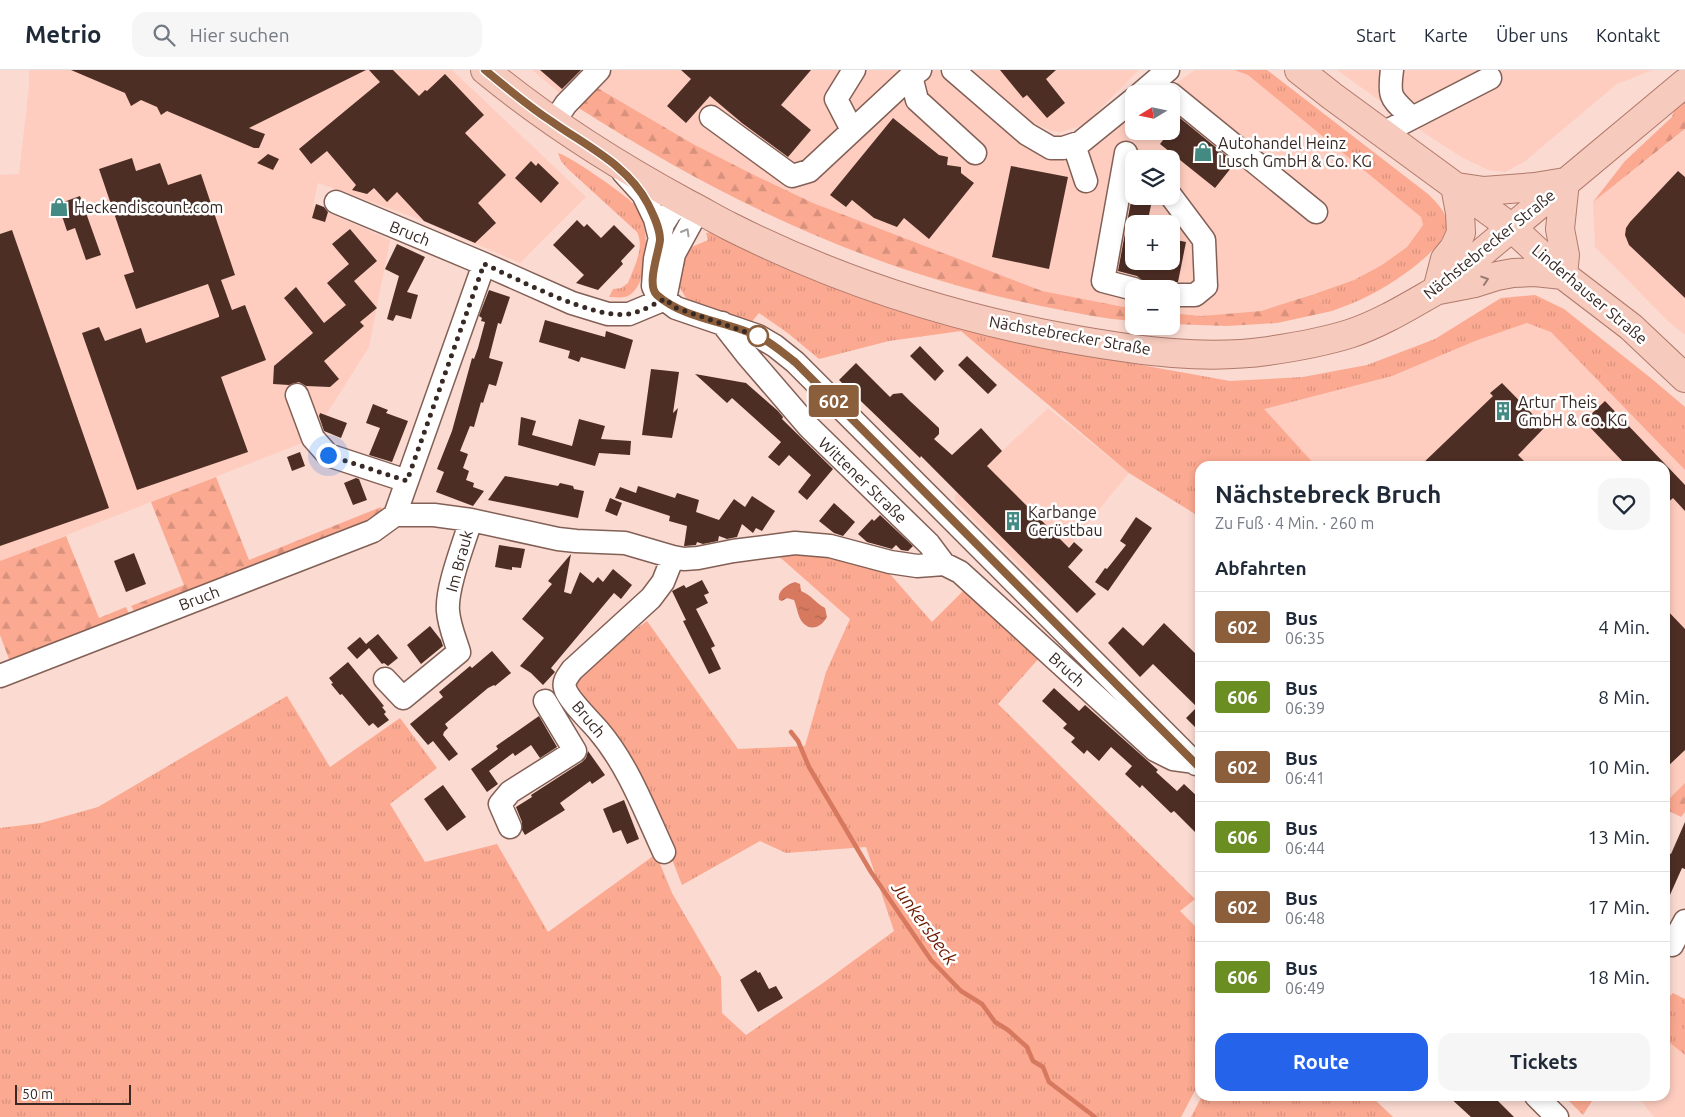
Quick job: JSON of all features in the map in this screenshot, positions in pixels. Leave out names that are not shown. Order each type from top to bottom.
[{"type":"main road","points":[[485,70],[553,123],[616,164],[694,207]]},
{"type":"main road","name":"Linderhauser Straße","points":[[1299,70],[1512,228],[1563,275],[1631,327],[1685,378]]},
{"type":"main road","name":"Nächstebrecker Straße","points":[[694,207],[730,227],[838,274],[974,318],[1049,335],[1164,352],[1222,354],[1266,351],[1302,345],[1350,333],[1406,308],[1437,290],[1685,83]]},
{"type":"main road","points":[[1565,182],[1560,229],[1565,255],[1563,275],[1535,272],[1513,273],[1437,290],[1446,259],[1461,233],[1460,213],[1455,186],[1484,191],[1509,190],[1565,182]]},
{"type":"street","points":[[553,123],[566,104],[599,70]]},
{"type":"street","points":[[852,130],[836,99],[854,70]]},
{"type":"street","points":[[953,70],[1027,134],[1051,148],[1064,148],[1081,142],[1125,106]]},
{"type":"street","points":[[1392,70],[1390,87],[1392,98],[1412,118]]},
{"type":"street","points":[[711,117],[792,176],[809,171],[915,73]]},
{"type":"street","points":[[915,73],[918,100],[974,153]]},
{"type":"street","points":[[1383,133],[1490,78]]},
{"type":"street","points":[[1180,101],[1316,212]]},
{"type":"street","points":[[1105,122],[1125,152]]},
{"type":"street","points":[[1074,145],[1086,181]]},
{"type":"street","points":[[616,164],[643,194],[655,220],[660,239]]},
{"type":"street","points":[[1125,182],[1103,281],[1125,287]]},
{"type":"street","name":"Bruch","points":[[336,202],[572,303],[608,314],[629,314],[665,299]]},
{"type":"street","points":[[1178,205],[1204,240],[1206,286],[1195,295],[1180,295]]},
{"type":"street","points":[[665,299],[674,254],[694,207],[678,206],[670,213],[663,224],[655,259],[653,286],[656,294],[676,308],[758,336],[775,346],[795,362],[1195,763]]},
{"type":"street","points":[[484,264],[395,515],[434,515],[471,520],[558,539],[625,543],[673,557],[684,558],[698,558],[732,550],[795,543],[830,546],[890,562],[918,566],[944,564]]},
{"type":"street","name":"Wittener Straße","points":[[722,323],[809,427],[929,544]]},
{"type":"street","points":[[297,395],[313,438],[328,455],[407,481]]},
{"type":"street","name":"Bruch","points":[[0,676],[373,531],[395,515]]},
{"type":"street","name":"Im Brauk","points":[[385,679],[404,698],[459,652],[450,626],[448,609],[450,589],[471,520]]},
{"type":"street","name":"Bruch","points":[[929,544],[944,564],[960,572],[1155,750],[1173,759],[1195,764]]},
{"type":"street","name":"Bruch","points":[[664,852],[630,780],[606,740],[564,687],[565,681],[572,670],[651,598],[663,582],[673,557]]},
{"type":"street","points":[[510,827],[500,804],[510,792],[575,752],[545,701]]},
{"type":"street","points":[[1674,947],[1685,921]]},
{"type":"street","points":[[1541,1101],[1557,1117]]},
{"type":"shaded area","points":[[29,70],[452,70],[586,197],[520,263],[416,218],[318,183],[313,206],[390,240],[369,347],[310,440],[0,561],[0,175],[19,174],[29,87]]},
{"type":"shaded area","points":[[532,70],[939,70],[1033,152],[1053,159],[1125,117],[1125,140],[1180,140],[1180,85],[1174,85],[1195,70],[1234,70],[1248,75],[1329,140],[1421,217],[1423,225],[1407,247],[1382,265],[1354,280],[1261,311],[1201,316],[1180,314],[1180,280],[1125,280],[1125,307],[1042,291],[813,203],[693,144],[592,84],[574,105]]},
{"type":"shaded area","points":[[971,70],[1139,70],[1088,121],[1080,126],[1061,132],[1051,131],[1032,122]]},
{"type":"shaded area","points":[[1337,70],[1653,70],[1617,84],[1524,162],[1505,172],[1488,170],[1463,158],[1426,134]]},
{"type":"shaded area","points":[[1685,130],[1685,335],[1669,322],[1595,247],[1593,202]]},
{"type":"shaded area","points":[[1527,323],[1551,331],[1685,470],[1685,783],[1670,798],[1670,461],[1311,461],[1263,409]]},
{"type":"shaded area","points":[[1048,408],[1129,473],[1038,584],[955,501],[955,495]]},
{"type":"shaded area","points":[[1670,1043],[1685,1055],[1685,1117],[1654,1117],[1641,1101],[1670,1101]]},
{"type":"green space","points":[[1234,70],[1267,70],[1428,194],[1441,208],[1446,217],[1447,226],[1444,235],[1427,256],[1402,276],[1377,291],[1332,311],[1314,294],[1354,280],[1382,265],[1407,247],[1423,225],[1421,217],[1248,75]]},
{"type":"green space","points":[[591,84],[693,144],[813,203],[1042,291],[1125,307],[1125,320],[1075,313],[978,291],[916,273],[856,252],[798,228],[741,201],[684,171],[574,105]]},
{"type":"green space","points":[[1685,94],[1685,129],[1593,202],[1625,161],[1672,117],[1677,101]]},
{"type":"green space","points":[[558,153],[612,186],[637,207],[641,215],[646,239],[645,265],[637,287],[629,296],[609,297],[613,289],[621,288],[628,283],[639,251],[640,244],[637,232],[568,169],[561,161]]},
{"type":"green space","points":[[712,232],[883,300],[1047,348],[1230,381],[1303,377],[1367,365],[1435,339],[1501,298],[1535,295],[1564,309],[1685,407],[1685,470],[1551,332],[1527,323],[1475,341],[1392,376],[1264,409],[1311,461],[1195,461],[1195,514],[1129,473],[961,331],[889,341],[819,359],[789,334],[759,313],[750,324],[687,300],[679,286],[679,278],[687,249],[708,240],[706,233]]},
{"type":"green space","points":[[1314,294],[1332,311],[1277,323],[1227,326],[1180,324],[1180,314],[1201,316],[1261,311]]},
{"type":"green space","points":[[216,477],[249,560],[381,507],[385,516],[137,615],[131,606],[184,585],[151,502]]},
{"type":"green space","points":[[66,536],[99,618],[126,607],[132,621],[12,667],[0,635],[0,561]]},
{"type":"green space","points":[[801,549],[889,573],[932,622],[966,588],[1041,656],[998,704],[1195,899],[1180,911],[1195,926],[1195,1090],[1181,1117],[0,1117],[0,828],[41,823],[98,807],[287,696],[330,767],[400,718],[437,768],[390,804],[425,862],[497,844],[548,932],[656,854],[672,893],[721,977],[722,1013],[746,1035],[823,983],[894,931],[866,847],[786,853],[760,841],[682,885],[668,849],[571,688],[585,666],[647,621],[738,749],[805,746],[826,672],[850,619],[774,552]]},
{"type":"green space","points":[[1685,783],[1685,812],[1681,817],[1670,812],[1670,798]]},
{"type":"green space","points":[[1673,993],[1685,999],[1685,1055],[1670,1043],[1670,996]]},
{"type":"green space","points":[[1199,1101],[1376,1101],[1393,1117],[1191,1117]]},
{"type":"green space","points":[[1569,1101],[1592,1101],[1583,1115]]},
{"type":"water","points":[[795,582],[800,584],[801,591],[825,608],[827,617],[820,625],[816,627],[806,626],[801,621],[794,600],[787,598],[782,601],[779,600],[779,594],[783,589]]},
{"type":"building","points":[[71,70],[366,70],[249,128],[265,134],[259,148],[254,148],[167,111],[161,115],[157,107],[141,100],[131,106],[125,93]]},
{"type":"building","points":[[369,70],[393,70],[419,96],[445,74],[484,115],[465,133],[506,175],[478,203],[496,223],[475,243],[424,221],[397,192],[387,202],[374,188],[367,194],[352,190],[356,185],[327,151],[311,164],[299,149],[380,82]]},
{"type":"building","points":[[540,70],[581,70],[562,89]]},
{"type":"building","points":[[681,70],[811,70],[781,105],[811,130],[788,157],[742,123],[710,96],[686,123],[667,106],[691,79]]},
{"type":"building","points":[[1000,70],[1056,70],[1046,79],[1065,103],[1047,118],[1027,95],[1023,98]]},
{"type":"building","points":[[893,118],[939,155],[948,157],[947,165],[961,167],[961,173],[974,183],[929,239],[904,218],[897,227],[874,218],[852,200],[846,207],[830,195]]},
{"type":"building","points":[[1180,118],[1235,163],[1215,188],[1180,160],[1180,150],[1168,150],[1160,144],[1163,140],[1180,140]]},
{"type":"building","points":[[268,154],[279,159],[273,170],[257,163]]},
{"type":"building","points":[[132,158],[136,171],[160,163],[168,185],[201,174],[235,275],[221,280],[232,310],[245,305],[266,360],[221,377],[248,452],[137,490],[82,333],[99,327],[105,341],[141,328],[146,343],[219,317],[219,315],[208,284],[136,309],[124,275],[134,272],[99,169]]},
{"type":"building","points":[[531,161],[536,166],[538,163],[559,183],[541,203],[515,178]]},
{"type":"building","points":[[1011,166],[1068,177],[1049,269],[992,257]]},
{"type":"building","points":[[1678,171],[1685,177],[1685,298],[1629,245],[1625,235],[1626,228],[1630,222]]},
{"type":"building","points":[[80,196],[101,255],[86,260],[75,228],[67,231],[58,204]]},
{"type":"building","points":[[316,204],[324,207],[328,212],[325,222],[312,218]]},
{"type":"building","points":[[1130,205],[1151,205],[1149,215],[1128,215]]},
{"type":"building","points":[[577,220],[584,227],[587,224],[601,238],[614,225],[635,246],[621,261],[623,264],[598,290],[576,283],[584,275],[553,245]]},
{"type":"building","points":[[350,229],[377,261],[354,281],[377,308],[360,322],[364,326],[324,361],[339,379],[330,387],[306,386],[299,382],[289,385],[273,384],[274,366],[313,333],[284,298],[296,287],[324,323],[346,305],[327,283],[349,264],[332,244]]},
{"type":"building","points":[[12,230],[109,508],[0,546],[0,234]]},
{"type":"building","points":[[1125,234],[1125,270],[1180,270],[1180,241],[1186,242],[1178,280],[1142,280],[1137,276],[1118,271]]},
{"type":"building","points":[[397,244],[425,257],[407,292],[418,295],[411,319],[396,315],[393,321],[387,319],[399,276],[385,269]]},
{"type":"building","points":[[489,290],[510,297],[501,324],[498,323],[489,358],[503,362],[496,386],[489,384],[483,403],[481,402],[474,427],[470,426],[460,451],[468,454],[463,468],[469,471],[466,480],[474,483],[473,487],[484,491],[473,506],[436,492],[444,472],[437,469],[452,431],[472,358],[474,359],[478,348],[485,322],[481,321],[482,318],[479,316]]},
{"type":"building","points":[[545,320],[605,337],[606,331],[633,340],[625,369],[581,357],[579,362],[568,358],[570,351],[539,342]]},
{"type":"building","points":[[920,346],[944,371],[935,381],[910,356]]},
{"type":"building","points":[[967,356],[997,385],[988,394],[958,365]]},
{"type":"building","points":[[856,363],[890,397],[893,394],[902,393],[939,428],[939,434],[934,439],[952,455],[981,428],[1002,451],[987,466],[1069,548],[1074,542],[1083,550],[1068,567],[1096,594],[1077,613],[921,456],[920,458],[839,380]]},
{"type":"building","points":[[651,369],[679,372],[673,413],[678,408],[672,438],[642,435]]},
{"type":"building","points":[[695,374],[746,383],[778,411],[783,417],[782,419],[833,469],[807,500],[798,492],[811,475],[789,455],[779,466],[768,457],[781,442],[732,398],[727,403]]},
{"type":"building","name":"Artur Theis GmbH & Co. KG","points":[[1502,383],[1545,427],[1518,455],[1524,461],[1425,461],[1493,396],[1490,393]]},
{"type":"building","points":[[1605,401],[1662,461],[1622,461],[1584,421]]},
{"type":"building","points":[[373,404],[388,410],[386,413],[408,421],[392,462],[369,455],[380,428],[366,423]]},
{"type":"building","points":[[320,413],[347,423],[341,438],[324,431],[319,416]]},
{"type":"building","points":[[521,417],[536,421],[532,435],[572,446],[579,419],[605,426],[601,439],[631,441],[630,455],[599,453],[595,466],[518,445]]},
{"type":"building","points":[[300,452],[305,466],[292,471],[287,457]]},
{"type":"building","points":[[1670,469],[1685,485],[1685,511],[1673,498],[1670,501]]},
{"type":"building","points":[[505,476],[558,486],[560,483],[584,491],[578,518],[488,500]]},
{"type":"building","points":[[356,478],[359,479],[367,500],[353,505],[344,483]]},
{"type":"building","points":[[638,486],[675,498],[677,493],[699,500],[696,512],[719,520],[734,499],[745,507],[752,496],[775,511],[762,531],[756,528],[753,533],[742,524],[737,537],[727,539],[719,536],[718,541],[703,544],[697,542],[696,545],[684,546],[687,526],[669,521],[670,516],[615,498],[620,487],[636,493]]},
{"type":"building","points":[[610,498],[622,503],[617,516],[605,511]]},
{"type":"building","points":[[834,503],[855,522],[843,536],[834,533],[819,521]]},
{"type":"building","points":[[880,515],[913,546],[908,551],[901,550],[896,545],[892,549],[867,542],[858,534],[872,519],[874,521]]},
{"type":"building","points":[[1136,517],[1152,528],[1108,591],[1095,582],[1126,545],[1120,541]]},
{"type":"building","points":[[499,545],[525,549],[521,568],[512,567],[512,570],[495,567]]},
{"type":"building","points":[[134,553],[146,584],[126,592],[114,561]]},
{"type":"building","points":[[571,554],[564,592],[571,594],[580,572],[593,583],[598,577],[603,582],[613,569],[632,585],[621,599],[614,593],[551,668],[555,672],[543,685],[531,673],[520,666],[544,638],[522,619],[552,584],[548,581]]},
{"type":"building","points":[[702,580],[709,593],[704,595],[708,603],[696,609],[715,646],[711,648],[721,669],[709,674],[683,621],[686,620],[672,591],[684,585],[686,588]]},
{"type":"building","points":[[1670,613],[1685,629],[1685,750],[1670,764]]},
{"type":"building","points":[[1164,623],[1195,653],[1195,705],[1153,664],[1140,677],[1108,643],[1123,627],[1143,646]]},
{"type":"building","points":[[430,626],[441,640],[443,646],[421,664],[407,645]]},
{"type":"building","points":[[378,634],[398,658],[388,666],[384,663],[382,664],[369,648],[357,659],[347,648],[360,637],[366,644]]},
{"type":"building","points":[[492,651],[511,673],[495,686],[488,688],[445,724],[448,728],[443,735],[458,754],[449,761],[433,741],[428,745],[410,724],[443,697],[439,692],[470,666],[472,668]]},
{"type":"building","points":[[348,662],[384,706],[382,707],[386,712],[384,714],[389,720],[378,728],[373,723],[369,726],[331,684],[333,683],[329,678]]},
{"type":"building","points":[[1054,688],[1079,711],[1085,705],[1158,770],[1156,772],[1177,791],[1184,784],[1195,794],[1195,832],[1174,811],[1171,813],[1142,785],[1140,788],[1125,774],[1132,766],[1111,747],[1099,761],[1087,750],[1084,754],[1071,742],[1075,738],[1063,728],[1067,724],[1042,701]]},
{"type":"building","points":[[1195,709],[1195,727],[1186,718]]},
{"type":"building","points":[[539,716],[557,747],[540,758],[531,745],[515,756],[513,753],[489,771],[498,784],[487,792],[471,769],[498,749],[496,746]]},
{"type":"building","points":[[588,751],[605,775],[592,784],[590,781],[560,803],[565,810],[525,835],[516,807],[582,762],[586,758]]},
{"type":"building","points":[[443,785],[466,817],[447,831],[424,799]]},
{"type":"building","points":[[624,800],[639,839],[627,844],[621,830],[613,833],[603,809]]},
{"type":"building","points":[[1685,822],[1685,869],[1682,868],[1670,895],[1670,854]]},
{"type":"building","points":[[756,970],[758,973],[760,972],[769,989],[776,986],[783,998],[758,1012],[740,980]]},
{"type":"building","points":[[1453,1101],[1498,1101],[1514,1117],[1471,1117]]},
{"type":"waterway","name":"Junkersbeck","points":[[791,732],[798,741],[809,767],[871,872],[931,960],[961,991],[982,1004],[995,1022],[1008,1030],[1027,1047],[1033,1061],[1043,1067],[1049,1082],[1095,1117]]},
{"type":"bus line","name":"602","points":[[485,70],[530,107],[616,164],[643,194],[655,220],[660,239],[655,259],[653,286],[656,294],[676,308],[758,336],[775,346],[795,362],[1195,763]]},
{"type":"place","name":"Autohandel Heinz Lusch GmbH & Co. KG","points":[[1203,152]]},
{"type":"place","name":"Heckendiscount.com","points":[[59,207]]},
{"type":"place","name":"Artur Theis GmbH & Co. KG","points":[[1503,411]]},
{"type":"place","name":"Karbange Gerüstbau","points":[[1013,521]]},
{"type":"route","points":[[328,455],[407,481],[484,264],[572,303],[608,314],[629,314],[665,299],[676,308],[758,336]]}]
